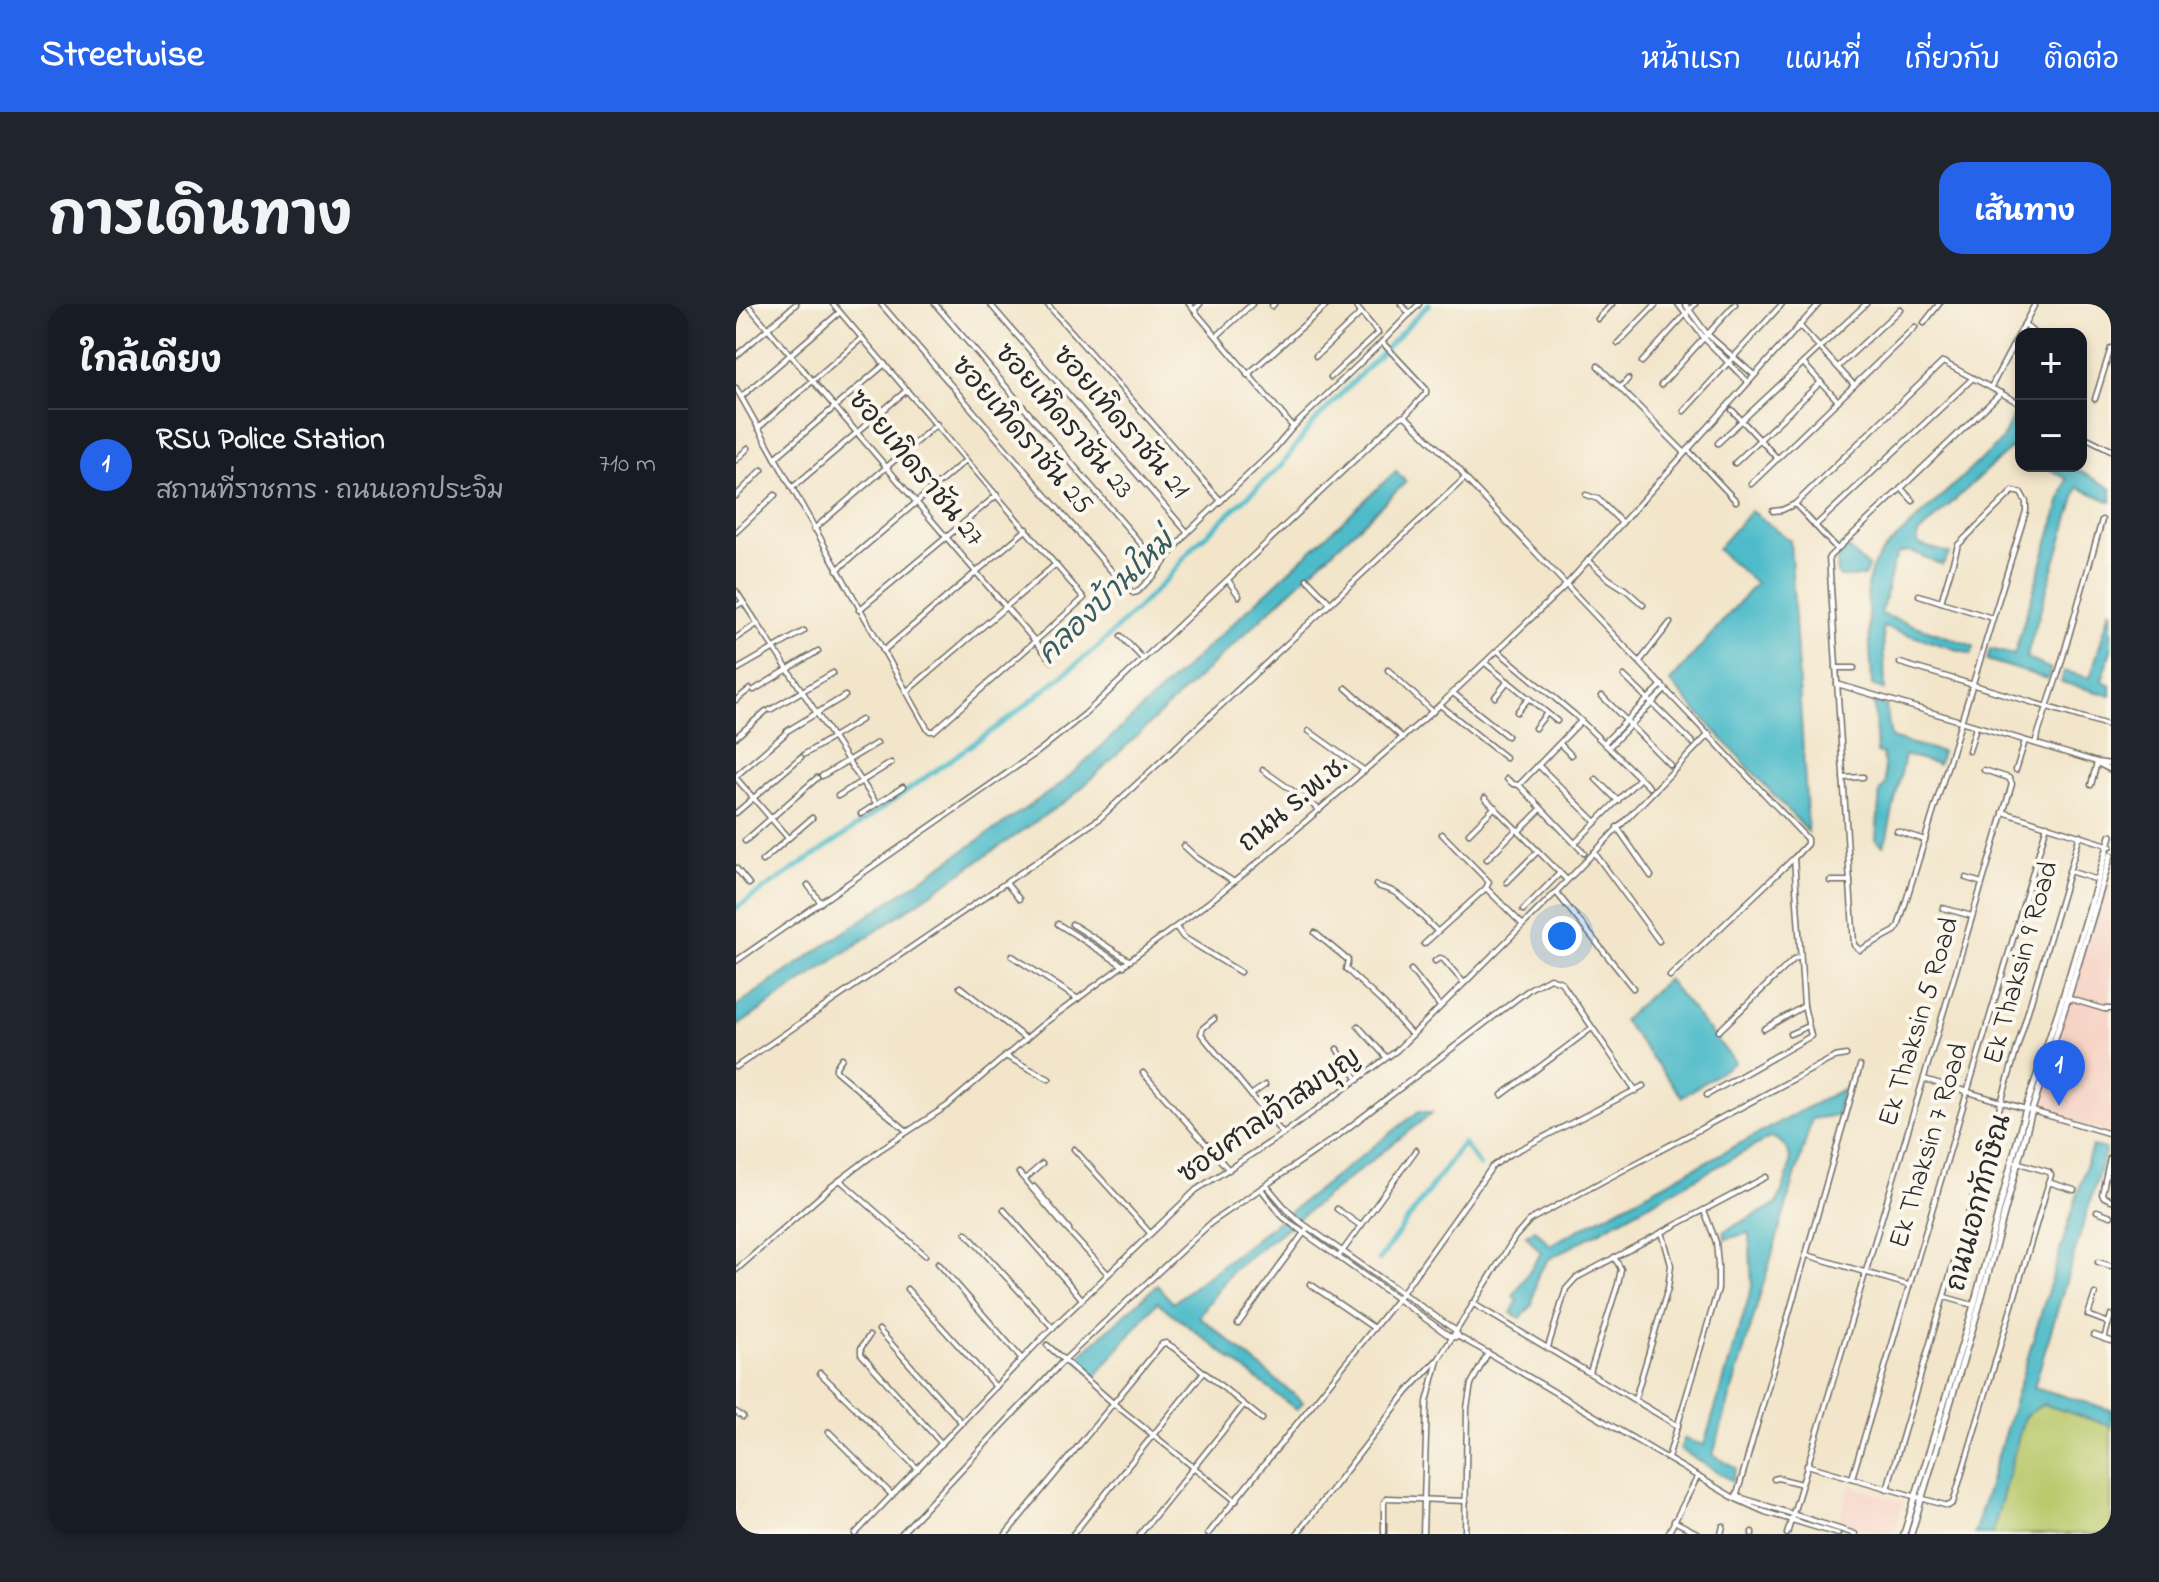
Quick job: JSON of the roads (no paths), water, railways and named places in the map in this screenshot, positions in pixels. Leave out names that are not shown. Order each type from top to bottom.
[{"type":"street","points":[[736,312],[746,304]]},
{"type":"street","name":"ซอยเทิดราชัน 27","points":[[746,304],[1052,661]]},
{"type":"street","points":[[736,356],[796,304]]},
{"type":"street","points":[[736,388],[906,692],[927,728],[934,731],[1084,598],[833,304]]},
{"type":"street","name":"ซอยเทิดราชัน 25","points":[[881,304],[1133,593],[1161,567]]},
{"type":"street","name":"ซอยเทิดราชัน 23","points":[[935,304],[1161,567]]},
{"type":"street","name":"ซอยเทิดราชัน 21","points":[[990,304],[1188,532]]},
{"type":"street","points":[[1047,304],[1221,501]]},
{"type":"street","points":[[1189,304],[1293,427]]},
{"type":"street","points":[[1194,310],[1200,304]]},
{"type":"street","points":[[1217,336],[1252,304]]},
{"type":"street","points":[[1247,375],[1328,304]]},
{"type":"street","points":[[1331,377],[1378,333],[1354,304]]},
{"type":"street","points":[[1401,304],[1410,314]]},
{"type":"street","points":[[1161,567],[1188,532],[1272,452],[1293,427],[1384,343],[1419,304]]},
{"type":"street","points":[[1598,319],[1612,304]]},
{"type":"street","points":[[1618,343],[1656,304]]},
{"type":"street","points":[[1678,304],[1748,382]]},
{"type":"street","points":[[1685,304],[1688,312]]},
{"type":"street","points":[[1642,362],[1695,304]]},
{"type":"street","points":[[1661,385],[1735,304]]},
{"type":"street","points":[[1684,411],[1782,304]]},
{"type":"street","name":"ถนน ร.พ.ช.","points":[[736,1270],[840,1180],[947,1106],[1026,1039],[1234,882],[1433,712],[1567,584],[1819,304]]},
{"type":"street","points":[[1718,443],[1866,304]]},
{"type":"street","points":[[1924,323],[1939,304]]},
{"type":"street","points":[[1990,387],[2034,304]]},
{"type":"street","points":[[1838,367],[1900,309]]},
{"type":"street","points":[[741,397],[840,312]]},
{"type":"street","points":[[1316,356],[1361,313]]},
{"type":"street","points":[[2024,324],[2028,328]]},
{"type":"street","points":[[1799,325],[1854,385]]},
{"type":"street","points":[[1751,484],[1915,327]]},
{"type":"street","points":[[1706,336],[1754,375]]},
{"type":"street","points":[[758,428],[862,338]]},
{"type":"street","points":[[736,961],[1039,751],[1085,714],[1399,418],[1405,416],[1426,393],[1426,389],[1384,343]]},
{"type":"street","points":[[2095,399],[2111,348]]},
{"type":"street","points":[[1773,511],[1795,504],[1943,362],[2015,401]]},
{"type":"street","points":[[1803,363],[1838,401]]},
{"type":"street","points":[[775,458],[885,364]]},
{"type":"street","points":[[1598,366],[1736,501]]},
{"type":"street","points":[[2104,372],[2111,375]]},
{"type":"street","points":[[1815,526],[1973,378]]},
{"type":"street","points":[[1621,387],[1628,379]]},
{"type":"street","points":[[1735,463],[1821,382]]},
{"type":"street","points":[[792,488],[907,390]]},
{"type":"street","points":[[1941,602],[1958,545],[2013,491],[2017,491],[2025,497],[2026,511],[1897,930],[1863,950],[1857,949],[1854,945],[1829,557],[2001,393]]},
{"type":"street","points":[[1732,410],[1778,459]]},
{"type":"street","points":[[1405,416],[1460,470],[1807,839],[1807,844],[1794,858],[1670,976]]},
{"type":"street","points":[[814,529],[937,424]]},
{"type":"street","points":[[2087,438],[2111,450]]},
{"type":"street","points":[[736,460],[748,448]]},
{"type":"street","points":[[837,570],[967,460]]},
{"type":"street","points":[[736,496],[762,470]]},
{"type":"street","points":[[736,1067],[1111,809],[1465,478]]},
{"type":"street","points":[[1901,488],[1913,501]]},
{"type":"street","points":[[736,532],[775,495]]},
{"type":"street","points":[[859,610],[997,495]]},
{"type":"street","points":[[1586,495],[1598,499],[1622,523]]},
{"type":"street","points":[[1795,504],[1837,549]]},
{"type":"street","points":[[2035,744],[2102,520]]},
{"type":"street","points":[[883,651],[1027,529]]},
{"type":"street","points":[[1588,560],[1643,605]]},
{"type":"street","points":[[906,692],[1056,564]]},
{"type":"street","points":[[1307,579],[1331,604]]},
{"type":"street","points":[[1228,580],[1239,596]]},
{"type":"street","points":[[736,591],[876,803]]},
{"type":"street","points":[[1919,595],[1992,618]]},
{"type":"street","points":[[736,606],[743,602]]},
{"type":"street","points":[[1640,661],[1670,623]]},
{"type":"street","points":[[736,638],[757,624]]},
{"type":"street","points":[[738,669],[804,631]]},
{"type":"street","points":[[1121,636],[1143,659]]},
{"type":"street","points":[[736,700],[818,651]]},
{"type":"street","points":[[1498,651],[1582,721],[1649,787]]},
{"type":"street","points":[[1485,663],[1557,721]]},
{"type":"street","points":[[1900,663],[2111,726]]},
{"type":"street","points":[[1836,668],[1854,668]]},
{"type":"street","points":[[1388,670],[1433,712]]},
{"type":"street","points":[[736,737],[768,710],[833,673]]},
{"type":"street","points":[[1624,676],[1693,743]]},
{"type":"street","points":[[1495,697],[1508,681]]},
{"type":"street","points":[[1837,684],[2111,767]]},
{"type":"street","points":[[1607,744],[1648,698],[1664,687]]},
{"type":"street","points":[[1629,722],[1652,704],[1664,687]]},
{"type":"street","points":[[1346,688],[1403,738]]},
{"type":"street","points":[[1453,693],[1507,736]]},
{"type":"street","points":[[788,838],[736,777],[786,732],[845,696]]},
{"type":"street","points":[[1602,696],[1670,765]]},
{"type":"street","points":[[1517,712],[1529,698]]},
{"type":"street","points":[[1440,705],[1506,758]]},
{"type":"street","points":[[1535,728],[1547,713]]},
{"type":"street","points":[[736,813],[803,756],[861,720]]},
{"type":"street","points":[[1519,785],[1582,721]]},
{"type":"street","points":[[1969,751],[1976,727]]},
{"type":"street","points":[[1309,731],[1365,771]]},
{"type":"street","name":"ซอยศาลเจ้าสมบุญ","points":[[855,1534],[1022,1359],[1196,1190],[1283,1134],[1387,1058],[1556,892],[1709,734]]},
{"type":"street","points":[[2016,770],[2025,741]]},
{"type":"street","points":[[745,841],[819,777],[877,743]]},
{"type":"street","points":[[1560,744],[1571,755]]},
{"type":"street","points":[[2091,785],[2098,762]]},
{"type":"street","points":[[838,796],[891,763]]},
{"type":"street","points":[[1538,765],[1596,822]]},
{"type":"street","points":[[1263,770],[1320,810]]},
{"type":"street","name":"Ek Thaksin 5 Road","points":[[1787,1534],[2012,784],[2009,778],[1984,770]]},
{"type":"street","points":[[1843,778],[1863,777]]},
{"type":"street","points":[[1575,843],[1640,778]]},
{"type":"street","points":[[1507,779],[1519,785],[1584,853]]},
{"type":"street","points":[[1596,779],[1618,801]]},
{"type":"street","points":[[861,814],[903,787]]},
{"type":"street","points":[[1485,798],[1567,880]]},
{"type":"street","points":[[1469,833],[1495,807]]},
{"type":"street","points":[[1487,859],[1541,809]]},
{"type":"street","points":[[2003,812],[2110,846]]},
{"type":"street","points":[[762,861],[812,818]]},
{"type":"street","name":"Ek Thaksin 7 Road","points":[[1852,1478],[2047,825]]},
{"type":"street","points":[[1617,827],[1651,876]]},
{"type":"street","points":[[1897,831],[1925,840]]},
{"type":"street","points":[[1424,944],[1486,888],[1489,879],[1442,834]]},
{"type":"street","name":"Ek Thaksin 9 Road","points":[[1887,1489],[2080,835]]},
{"type":"street","name":"ถนนเอกทักษิณ","points":[[2066,997],[2111,836]]},
{"type":"street","points":[[1184,846],[1234,882]]},
{"type":"street","points":[[1507,882],[1538,851]]},
{"type":"street","points":[[1594,852],[1659,941]]},
{"type":"street","name":"ถนนเอกทักษิณ","points":[[1904,1534],[1977,1306],[2029,1109],[2111,855]]},
{"type":"street","points":[[1707,1095],[1811,1036],[1804,1006],[1794,858]]},
{"type":"street","points":[[736,868],[749,884]]},
{"type":"street","points":[[2069,871],[2098,880]]},
{"type":"street","points":[[1523,910],[1560,873]]},
{"type":"street","points":[[1966,878],[1982,883]]},
{"type":"street","points":[[1830,881],[1850,881]]},
{"type":"street","points":[[1006,883],[1019,899]]},
{"type":"street","points":[[808,885],[821,903]]},
{"type":"street","points":[[1376,885],[1398,895],[1437,931]]},
{"type":"street","points":[[1486,888],[1522,924]]},
{"type":"street","points":[[1556,892],[1633,988]]},
{"type":"street","points":[[1943,908],[1972,917]]},
{"type":"street","points":[[1058,924],[1124,966]]},
{"type":"street","points":[[1072,924],[1130,961]]},
{"type":"street","points":[[1176,927],[1190,942],[1240,972]]},
{"type":"street","points":[[1315,933],[1348,960],[1346,969],[1412,1035]]},
{"type":"street","points":[[1012,956],[1078,999]]},
{"type":"street","points":[[1719,1031],[1794,959],[1800,957]]},
{"type":"street","points":[[1435,961],[1441,958],[1464,983]]},
{"type":"street","points":[[1411,970],[1441,1006]]},
{"type":"street","points":[[901,1534],[1063,1361],[1212,1222],[1339,1135],[1531,988],[1550,978],[1561,982],[1636,1091]]},
{"type":"street","points":[[960,987],[1026,1039]]},
{"type":"street","points":[[2066,997],[2111,1009]]},
{"type":"street","points":[[1764,1029],[1804,1006]]},
{"type":"street","points":[[1214,1019],[1203,1028],[1201,1034],[1283,1134]]},
{"type":"street","points":[[1358,1026],[1387,1058]]},
{"type":"street","points":[[1790,1034],[1808,1026]]},
{"type":"street","points":[[1502,1095],[1592,1028]]},
{"type":"street","points":[[1337,1049],[1358,1080]]},
{"type":"street","points":[[1297,1534],[1407,1392],[1438,1360],[1515,1237],[1530,1220],[1835,1057],[1846,1055]]},
{"type":"street","points":[[1005,1056],[1049,1079]]},
{"type":"street","points":[[842,1058],[835,1069],[839,1074],[907,1131]]},
{"type":"street","points":[[1736,1498],[1860,1066]]},
{"type":"street","points":[[1143,1073],[1229,1170]]},
{"type":"street","points":[[1924,1079],[2111,1134]]},
{"type":"street","points":[[1251,1095],[1265,1085]]},
{"type":"street","points":[[1208,1534],[1402,1293],[1492,1167],[1507,1156],[1643,1086]]},
{"type":"street","points":[[1263,1110],[1276,1099]]},
{"type":"street","points":[[1074,1149],[1151,1234]]},
{"type":"street","points":[[1341,1254],[1416,1150]]},
{"type":"street","points":[[2110,1157],[2102,1194],[2111,1200]]},
{"type":"street","points":[[1807,1465],[1948,1506],[1953,1503],[2051,1173],[2014,1161]]},
{"type":"street","points":[[1025,1180],[1042,1164]]},
{"type":"street","points":[[1019,1173],[1108,1274]]},
{"type":"street","points":[[1548,1347],[1569,1283],[1766,1177]]},
{"type":"street","points":[[840,1180],[925,1255]]},
{"type":"street","points":[[2048,1182],[2074,1190]]},
{"type":"street","points":[[1267,1186],[1299,1221],[1451,1337],[1459,1337],[1488,1353],[1736,1498],[1838,1534]]},
{"type":"street","points":[[1261,1189],[1283,1217],[1303,1233],[1402,1293],[1455,1330],[1459,1337]]},
{"type":"street","points":[[1337,1209],[1361,1226]]},
{"type":"street","points":[[1004,1210],[1082,1299]]},
{"type":"street","points":[[1668,1458],[1718,1289],[1716,1242],[1704,1210]]},
{"type":"street","points":[[2097,1211],[2111,1216]]},
{"type":"street","points":[[1238,1324],[1308,1227]]},
{"type":"street","points":[[1635,1399],[1668,1288],[1671,1265],[1662,1232]]},
{"type":"street","points":[[966,1233],[1053,1328]]},
{"type":"street","points":[[1807,1255],[1909,1285]]},
{"type":"street","points":[[1590,1372],[1618,1284],[1621,1269],[1614,1257]]},
{"type":"street","points":[[736,1261],[742,1265]]},
{"type":"street","points":[[2098,1262],[2111,1266]]},
{"type":"street","points":[[938,1263],[1022,1359]]},
{"type":"street","points":[[1310,1284],[1374,1328]]},
{"type":"street","points":[[907,1289],[996,1387]]},
{"type":"street","points":[[2095,1294],[2088,1315],[2109,1323]]},
{"type":"street","points":[[1945,1297],[1977,1306]]},
{"type":"street","points":[[1472,1303],[1678,1426]]},
{"type":"street","points":[[2104,1339],[2111,1315]]},
{"type":"street","points":[[879,1330],[962,1423]]},
{"type":"street","points":[[2094,1335],[2111,1341]]},
{"type":"street","points":[[869,1336],[861,1348],[861,1354],[942,1444]]},
{"type":"street","points":[[1006,1534],[1162,1344],[1174,1348],[1262,1419]]},
{"type":"street","points":[[1047,1345],[1113,1403],[1236,1501]]},
{"type":"street","points":[[1465,1534],[1467,1408],[1471,1384],[1488,1353]]},
{"type":"street","points":[[1423,1534],[1427,1402],[1438,1360]]},
{"type":"street","points":[[1073,1534],[1204,1372]]},
{"type":"street","points":[[820,1373],[918,1469]]},
{"type":"street","points":[[1140,1534],[1243,1406]]},
{"type":"street","points":[[736,1412],[743,1417]]},
{"type":"street","points":[[829,1432],[892,1495]]},
{"type":"street","points":[[1668,1534],[1698,1476]]},
{"type":"street","points":[[1774,1479],[1802,1484]]},
{"type":"street","points":[[1384,1533],[1384,1502],[1387,1498],[1466,1501]]},
{"type":"street","name":"ถนนเอกทักษิณ","points":[[1911,1534],[1918,1498]]},
{"type":"street","points":[[1792,1518],[1855,1534]]},
{"type":"street","points":[[1674,1521],[1699,1534]]},
{"type":"street","points":[[1721,1534],[1723,1526]]},
{"type":"water","points":[[2015,412],[2015,450],[2011,448],[1918,534],[1920,545],[1950,553],[1942,565],[1911,551],[1898,553],[1881,614],[1974,646],[1971,654],[1883,627],[1885,690],[1872,685],[1867,586],[1872,568],[1884,550],[2001,441]]},
{"type":"water","points":[[1396,471],[1406,482],[1073,796],[736,1027],[736,1006],[1061,784]]},
{"type":"water","points":[[2055,472],[2081,472],[2111,488],[2111,502],[2078,487],[2026,658],[2051,669],[2048,679],[1987,660],[1990,649],[2014,655],[2067,479]]},
{"type":"water","points":[[1751,511],[1790,540],[1808,832],[1670,682],[1756,583],[1717,549]]},
{"type":"water","points":[[1847,547],[1868,567],[1864,577],[1840,577],[1837,573],[1837,558]]},
{"type":"water","points":[[2111,608],[2111,649],[2102,681],[2111,685],[2111,696],[2061,682],[2064,671],[2090,678]]},
{"type":"water","points":[[1874,703],[1886,706],[1891,738],[1942,752],[1938,764],[1905,755],[1883,846],[1876,839],[1880,791],[1886,784],[1883,753],[1877,753]]},
{"type":"water","points":[[1667,979],[1735,1062],[1682,1097],[1623,1020]]},
{"type":"water","points":[[1842,1089],[1837,1115],[1812,1119],[1713,1455],[1736,1468],[1732,1481],[1680,1449],[1684,1439],[1704,1445],[1752,1287],[1749,1233],[1725,1239],[1724,1231],[1777,1204],[1790,1166],[1787,1149],[1771,1137],[1549,1259],[1538,1274],[1532,1305],[1521,1318],[1511,1313],[1518,1300],[1513,1296],[1541,1253],[1526,1235],[1535,1229],[1550,1245]]},
{"type":"water","points":[[1419,1111],[1432,1113],[1233,1270],[1199,1316],[1303,1402],[1297,1410],[1157,1302],[1095,1377],[1076,1359],[1157,1285],[1173,1303]]},
{"type":"water","points":[[2092,1146],[2106,1149],[2034,1387],[2111,1410],[2111,1426],[2043,1404],[2024,1417],[1992,1534],[1974,1534]]},
{"type":"waterway","name":"คลองบ้านใหม่","points":[[736,908],[1011,717],[1099,646],[1166,580],[1195,545],[1282,465],[1312,424],[1429,304]]},
{"type":"waterway","points":[[1379,1260],[1463,1143],[1480,1166]]},
{"type":"place","name":"RSU Police Station","points":[[2059,1106]]}]
